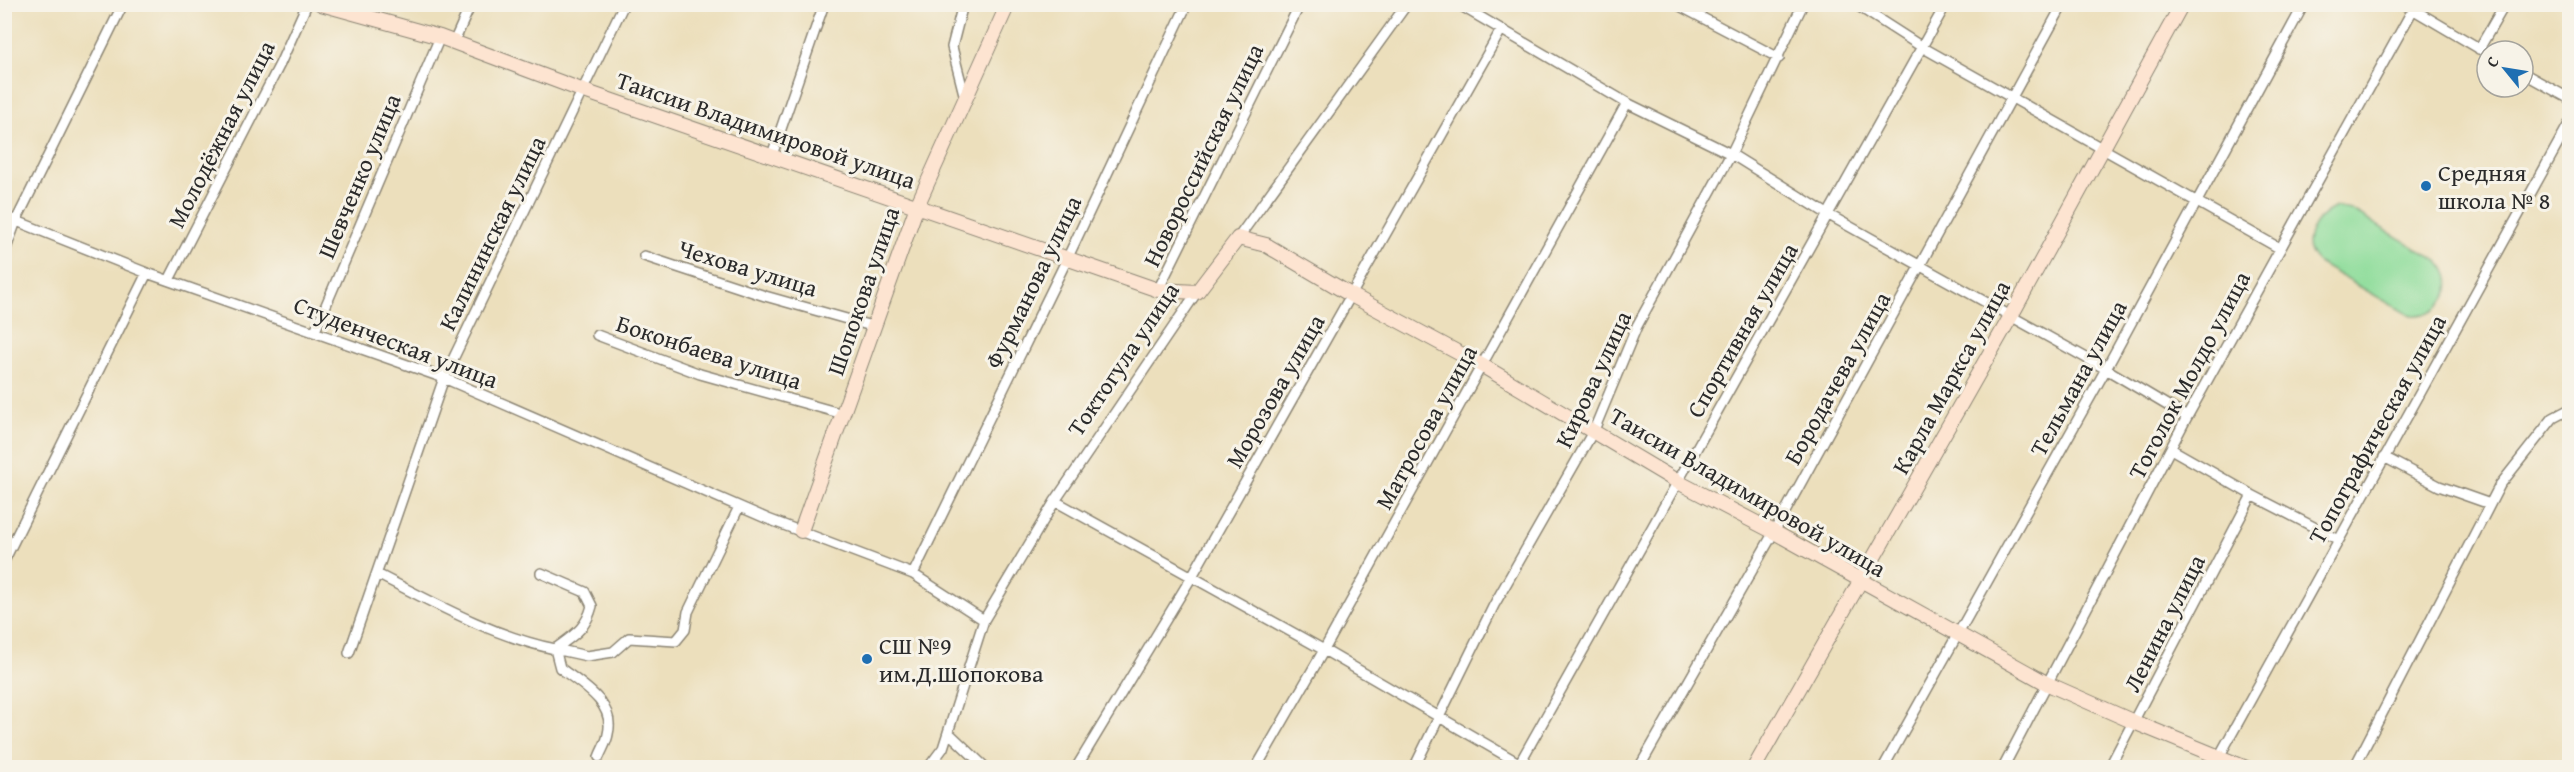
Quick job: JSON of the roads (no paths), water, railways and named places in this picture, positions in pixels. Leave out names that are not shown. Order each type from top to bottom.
[{"type":"street","points":[[6,251],[16,220],[123,4]]},
{"type":"street","name":"Молодёжная улица","points":[[169,280],[280,64],[307,4]]},
{"type":"street","name":"Таисии Владимировой улица","points":[[321,4],[440,37],[584,91],[1158,290],[1197,291]]},
{"type":"street","points":[[454,42],[471,4]]},
{"type":"street","name":"Калининская улица","points":[[349,653],[444,378],[624,4]]},
{"type":"street","points":[[772,155],[824,4]]},
{"type":"street","points":[[963,4],[952,47],[966,100]]},
{"type":"street","name":"Шопокова улица","points":[[801,531],[916,206],[1008,4]]},
{"type":"street","name":"Фурманова улица","points":[[913,574],[1067,259],[1187,4]]},
{"type":"street","name":"Новороссийская улица","points":[[1158,290],[1300,4]]},
{"type":"street","name":"Токтогула улица","points":[[928,768],[942,749],[984,620],[1055,501],[1197,291],[1407,4]]},
{"type":"street","points":[[1458,4],[1628,103],[1731,154],[1829,215],[1922,265],[2187,417]]},
{"type":"street","points":[[1676,4],[1779,58]]},
{"type":"street","name":"Кирова улица","points":[[1414,768],[1494,605],[1594,430],[1637,326],[1731,154],[1803,4]]},
{"type":"street","points":[[1855,4],[1922,47],[2279,248]]},
{"type":"street","name":"Спортивная улица","points":[[1521,766],[1946,4]]},
{"type":"street","name":"Бородачева улица","points":[[1639,768],[1774,532],[2063,4]]},
{"type":"street","name":"Карла Маркса улица","points":[[1754,768],[1862,582],[2182,4]]},
{"type":"street","name":"Тельмана улица","points":[[1883,768],[2106,369],[2304,4]]},
{"type":"street","points":[[2489,39],[2505,4]]},
{"type":"street","points":[[2411,6],[2475,46]]},
{"type":"street","name":"Тоголок Молдо улица","points":[[2003,768],[2187,417],[2411,6]]},
{"type":"street","name":"Морозова улица","points":[[1076,768],[1191,578],[1501,30]]},
{"type":"street","name":"Шевченко улица","points":[[315,331],[440,37]]},
{"type":"street","points":[[2535,80],[2570,99]]},
{"type":"street","name":"Матросова улица","points":[[1256,768],[1483,366],[1628,103]]},
{"type":"street","name":"Топографическая улица","points":[[2220,755],[2570,122]]},
{"type":"street","name":"Студенческая улица","points":[[4,216],[147,273],[444,378],[739,507],[801,531]]},
{"type":"street","name":"Таисии Владимировой улица","points":[[1238,238],[1266,245],[1351,295],[1483,366],[1678,482],[1774,532],[2048,684],[2134,722],[2220,755],[2246,768]]},
{"type":"street","name":"Чехова улица","points":[[644,256],[765,296],[875,327]]},
{"type":"street","points":[[4,561],[147,273]]},
{"type":"street","name":"Боконбаева улица","points":[[597,335],[700,374],[843,414]]},
{"type":"street","points":[[2354,768],[2500,485],[2553,418],[2570,409]]},
{"type":"street","points":[[2171,449],[2252,495],[2339,540]]},
{"type":"street","points":[[2384,457],[2439,486],[2490,504]]},
{"type":"street","name":"Ленина улица","points":[[2109,768],[2252,495]]},
{"type":"street","points":[[1055,501],[1324,650],[1521,766]]},
{"type":"street","points":[[377,574],[472,621],[526,643],[587,656],[613,652],[629,638],[676,641],[685,630],[688,612],[739,507]]},
{"type":"street","points":[[801,531],[913,574],[984,620]]},
{"type":"street","points":[[541,573],[585,592],[592,606],[588,621],[575,635],[555,648]]},
{"type":"street","points":[[555,648],[560,668],[595,695],[609,715],[609,733],[599,757]]},
{"type":"street","points":[[948,732],[986,768]]},
{"type":"place","name":"Средняя школа № 8","points":[[2426,186]]},
{"type":"place","name":"СШ №9 им.Д.Шопокова","points":[[867,659]]}]
